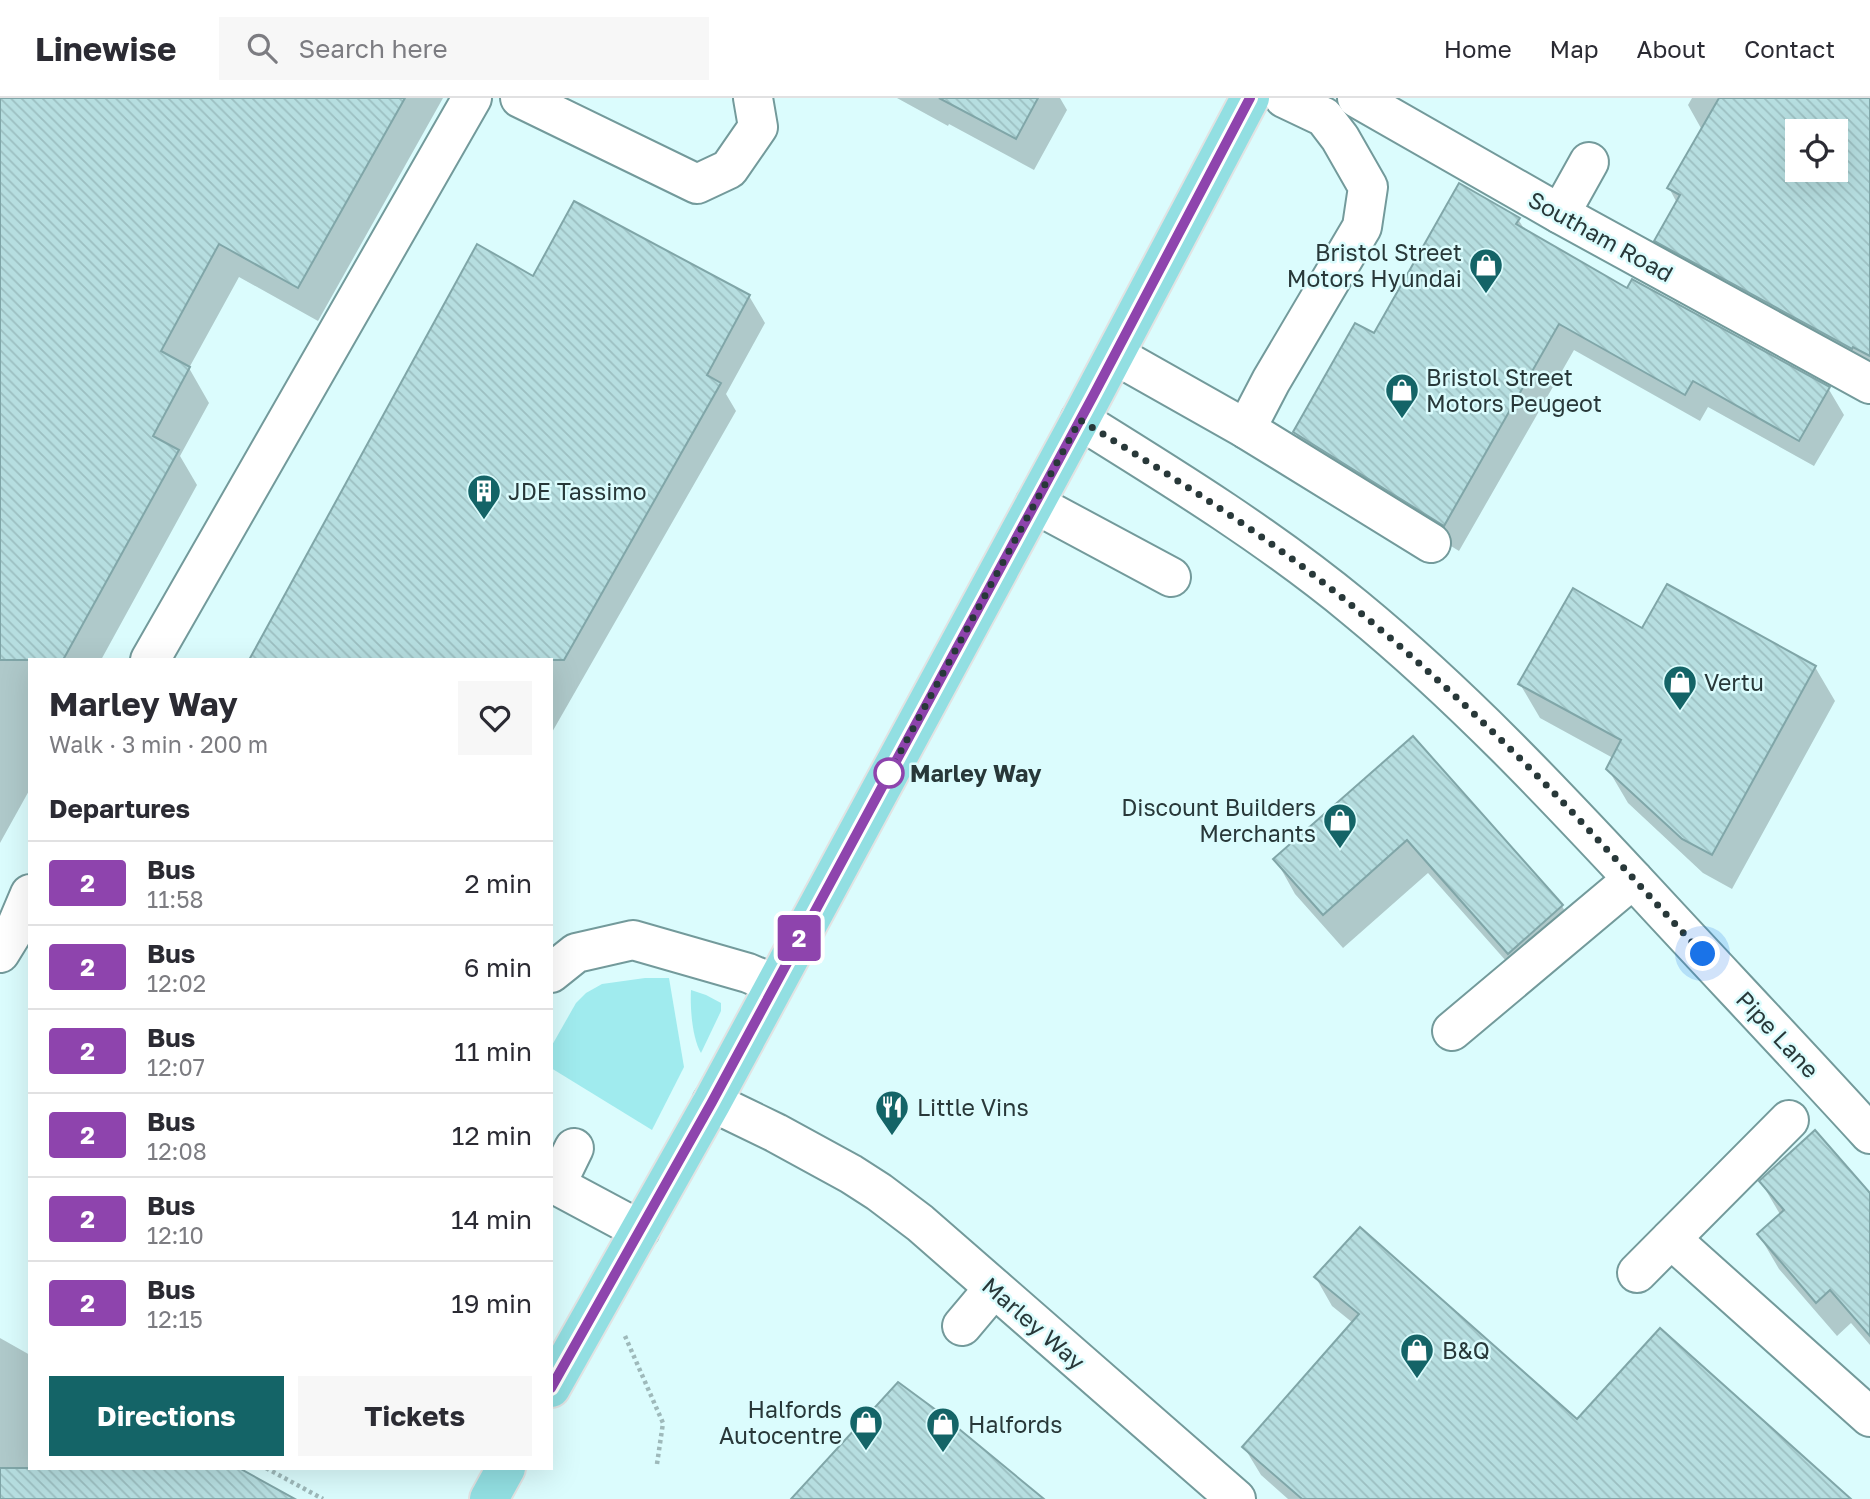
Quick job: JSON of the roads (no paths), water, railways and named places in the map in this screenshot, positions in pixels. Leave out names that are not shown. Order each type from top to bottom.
[{"type":"main road","points":[[553,1384],[712,1102],[1115,355],[1250,98]]},
{"type":"main road","points":[[489,1499],[505,1470]]},
{"type":"street","points":[[151,658],[472,98]]},
{"type":"street","points":[[520,98],[697,184],[729,169],[758,127],[753,98]]},
{"type":"street","points":[[1246,429],[1362,227],[1368,187],[1340,138],[1324,117],[1284,98]]},
{"type":"street","name":"Southam Road","points":[[1357,98],[1560,214],[1859,378]]},
{"type":"street","points":[[1560,214],[1589,162]]},
{"type":"street","points":[[1115,355],[1246,429],[1431,543]]},
{"type":"street","name":"Pipe Lane","points":[[1080,420],[1205,498],[1287,554],[1424,668],[1491,730],[1556,796],[1870,1134]]},
{"type":"street","points":[[1035,504],[1171,578]]},
{"type":"street","points":[[1452,1031],[1633,879]]},
{"type":"street","points":[[0,953],[16,927],[28,899]]},
{"type":"street","points":[[553,971],[576,953],[634,940],[748,973],[774,984]]},
{"type":"street","name":"Marley Way","points":[[712,1102],[824,1158],[879,1192],[920,1223],[994,1287],[1190,1437],[1236,1499]]},
{"type":"street","points":[[1637,1273],[1789,1120]]},
{"type":"street","points":[[574,1148],[556,1185],[640,1230]]},
{"type":"street","points":[[1671,1239],[1870,1417]]},
{"type":"street","points":[[962,1326],[994,1287]]},
{"type":"place","name":"Bristol Street Motors Hyundai","points":[[1486,295]]},
{"type":"place","name":"Bristol Street Motors Peugeot","points":[[1402,420]]},
{"type":"place","name":"JDE Tassimo","points":[[484,521]]},
{"type":"place","name":"Vertu","points":[[1680,712]]},
{"type":"place","name":"Marley Way","points":[[889,773]]},
{"type":"place","name":"Discount Builders Merchants","points":[[1340,850]]},
{"type":"place","name":"Little Vins","points":[[892,1137]]},
{"type":"place","name":"B&Q","points":[[1417,1380]]},
{"type":"place","name":"Halfords Autocentre","points":[[866,1452]]},
{"type":"place","name":"Halfords","points":[[943,1454]]}]
